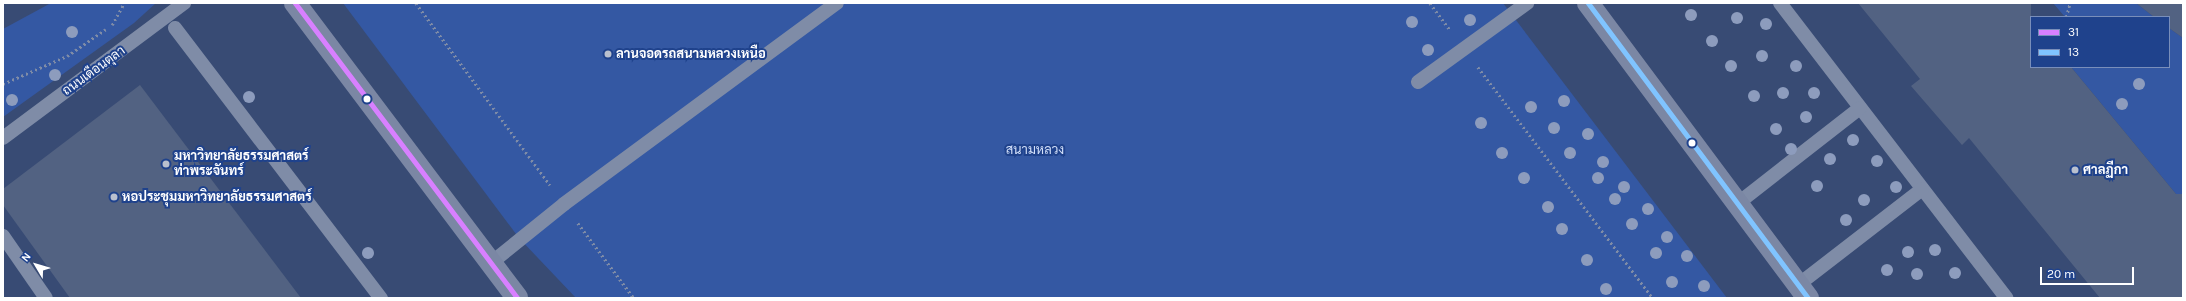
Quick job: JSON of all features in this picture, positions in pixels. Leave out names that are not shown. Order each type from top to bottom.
[{"type":"street","points":[[295,3],[516,298]]},
{"type":"street","points":[[1588,3],[1803,291]]},
{"type":"lane","name":"ถนนเดือนตุลา","points":[[3,138],[184,3]]},
{"type":"lane","points":[[491,263],[564,204],[837,3]]},
{"type":"lane","points":[[1418,82],[1527,3]]},
{"type":"lane","points":[[1780,3],[2006,298]]},
{"type":"lane","points":[[175,28],[381,298]]},
{"type":"lane","points":[[1737,204],[1860,108]]},
{"type":"lane","points":[[1803,291],[1922,189]]},
{"type":"lane","points":[[3,236],[46,298]]},
{"type":"path","points":[[3,84],[67,56],[113,24],[124,3]]},
{"type":"path","points":[[416,3],[634,298]]},
{"type":"path","points":[[1430,3],[1653,298]]},
{"type":"path","points":[[2066,16],[2070,3]]},
{"type":"green space","points":[[51,3],[156,3],[134,23],[3,117],[3,29]]},
{"type":"green space","name":"สนามหลวง","points":[[343,3],[1503,3],[1727,298],[576,298],[519,238]]},
{"type":"green space","points":[[2053,3],[2136,3],[2153,16],[2064,16]]},
{"type":"green space","points":[[2170,29],[2183,38],[2183,194],[2176,194],[2072,68],[2170,68]]},
{"type":"building","name":"ศาลฏีกา","points":[[1858,3],[2031,3],[2030,68],[2072,68],[2176,194],[2183,194],[2183,298],[2100,298],[1969,138],[1962,145],[1911,86],[1920,79]]},
{"type":"building","points":[[2136,3],[2183,3],[2183,38],[2170,29],[2170,16],[2153,16]]},
{"type":"building","name":"หอประชุมมหาวิทยาลัยธรรมศาสตร์","points":[[140,85],[301,298],[70,298],[3,205],[3,189]]},
{"type":"transit line","name":"31","points":[[295,3],[517,298]]},
{"type":"transit line","name":"13","points":[[1588,3],[1808,298]]},
{"type":"place","name":"ลานจอดรถสนามหลวงเหนือ","points":[[608,54]]},
{"type":"place","name":"มหาวิทยาลัยธรรมศาสตร์ ท่าพระจันทร์","points":[[166,164]]},
{"type":"place","name":"ศาลฏีกา","points":[[2075,170]]},
{"type":"place","name":"หอประชุมมหาวิทยาลัยธรรมศาสตร์","points":[[114,197]]}]
